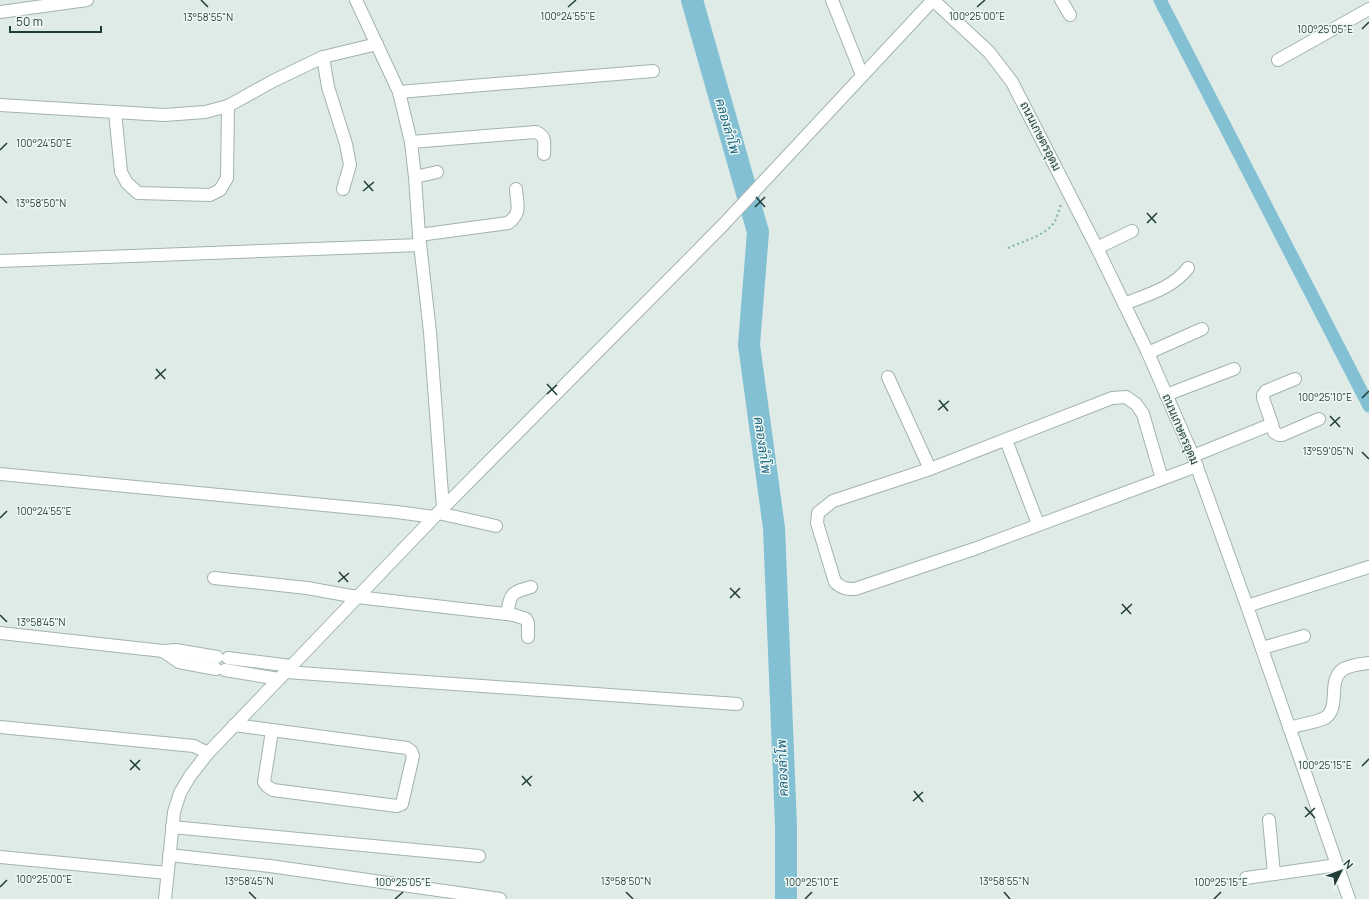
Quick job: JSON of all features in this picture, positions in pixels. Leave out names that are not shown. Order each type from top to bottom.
[{"type":"street","points":[[0,12],[87,0]]},
{"type":"street","points":[[356,0],[399,92],[411,142],[419,240],[430,332],[438,512]]},
{"type":"street","points":[[832,0],[862,75]]},
{"type":"street","points":[[166,899],[167,873],[174,812],[180,793],[190,776],[208,753],[438,512],[724,225],[933,0]]},
{"type":"street","name":"ถนนเกษตรอุดม","points":[[933,0],[989,52],[1012,82],[1097,248],[1148,353],[1195,461],[1349,899]]},
{"type":"street","points":[[1061,0],[1070,15]]},
{"type":"street","points":[[1278,60],[1369,9]]},
{"type":"street","points":[[0,105],[164,115],[205,112],[228,106],[287,74],[323,57],[376,44]]},
{"type":"street","points":[[323,57],[328,87],[346,144],[350,165],[343,188]]},
{"type":"street","points":[[399,92],[653,71]]},
{"type":"street","points":[[115,112],[122,172],[127,183],[138,194],[210,195],[220,190],[227,178],[228,106]]},
{"type":"street","points":[[411,142],[536,132],[542,135],[545,140],[544,154]]},
{"type":"street","points":[[415,177],[437,172]]},
{"type":"street","points":[[0,262],[419,240],[508,223],[514,219],[517,213],[516,189]]},
{"type":"street","points":[[1097,248],[1132,231]]},
{"type":"street","points":[[1124,304],[1176,281],[1188,268]]},
{"type":"street","points":[[1148,353],[1202,329]]},
{"type":"street","points":[[1166,395],[1234,370]]},
{"type":"street","points":[[888,377],[930,469]]},
{"type":"street","points":[[1295,379],[1266,391],[1263,395],[1274,432],[1278,435],[1282,435],[1319,419]]},
{"type":"street","points":[[1162,479],[1143,414],[1136,404],[1126,397],[1112,398],[930,469],[833,501],[818,513],[817,523],[835,582],[840,587],[855,589],[974,549],[1162,479],[1195,461],[1272,424]]},
{"type":"street","points":[[1006,440],[1038,524]]},
{"type":"street","points":[[0,474],[397,512],[438,512],[496,526]]},
{"type":"street","points":[[1247,606],[1369,567]]},
{"type":"street","points":[[214,578],[307,588],[357,597],[522,616],[526,619],[528,624],[528,637]]},
{"type":"street","points":[[507,614],[513,593],[531,587]]},
{"type":"street","points":[[0,633],[163,651],[176,650],[222,664],[285,673],[737,704]]},
{"type":"street","points":[[1262,648],[1304,636]]},
{"type":"street","points":[[1289,728],[1324,718],[1329,714],[1332,707],[1335,680],[1338,675],[1342,670],[1350,666],[1369,663]]},
{"type":"street","points":[[222,664],[285,673]]},
{"type":"street","points":[[234,725],[272,730],[407,748],[411,751],[413,756],[402,804],[397,806],[273,790],[264,782],[272,730]]},
{"type":"street","points":[[0,727],[194,746],[208,753]]},
{"type":"street","points":[[1269,820],[1274,874]]},
{"type":"street","points":[[172,827],[480,856]]},
{"type":"street","points":[[169,855],[270,866],[500,899]]},
{"type":"street","points":[[0,857],[167,873]]},
{"type":"street","points":[[1246,878],[1337,865]]},
{"type":"path","points":[[1008,248],[1040,234],[1056,220],[1066,187]]},
{"type":"waterway","name":"คลองลำโพ","points":[[692,0],[758,232],[749,345],[774,528],[786,826],[786,899]]},
{"type":"waterway","points":[[1160,0],[1369,406]]}]
